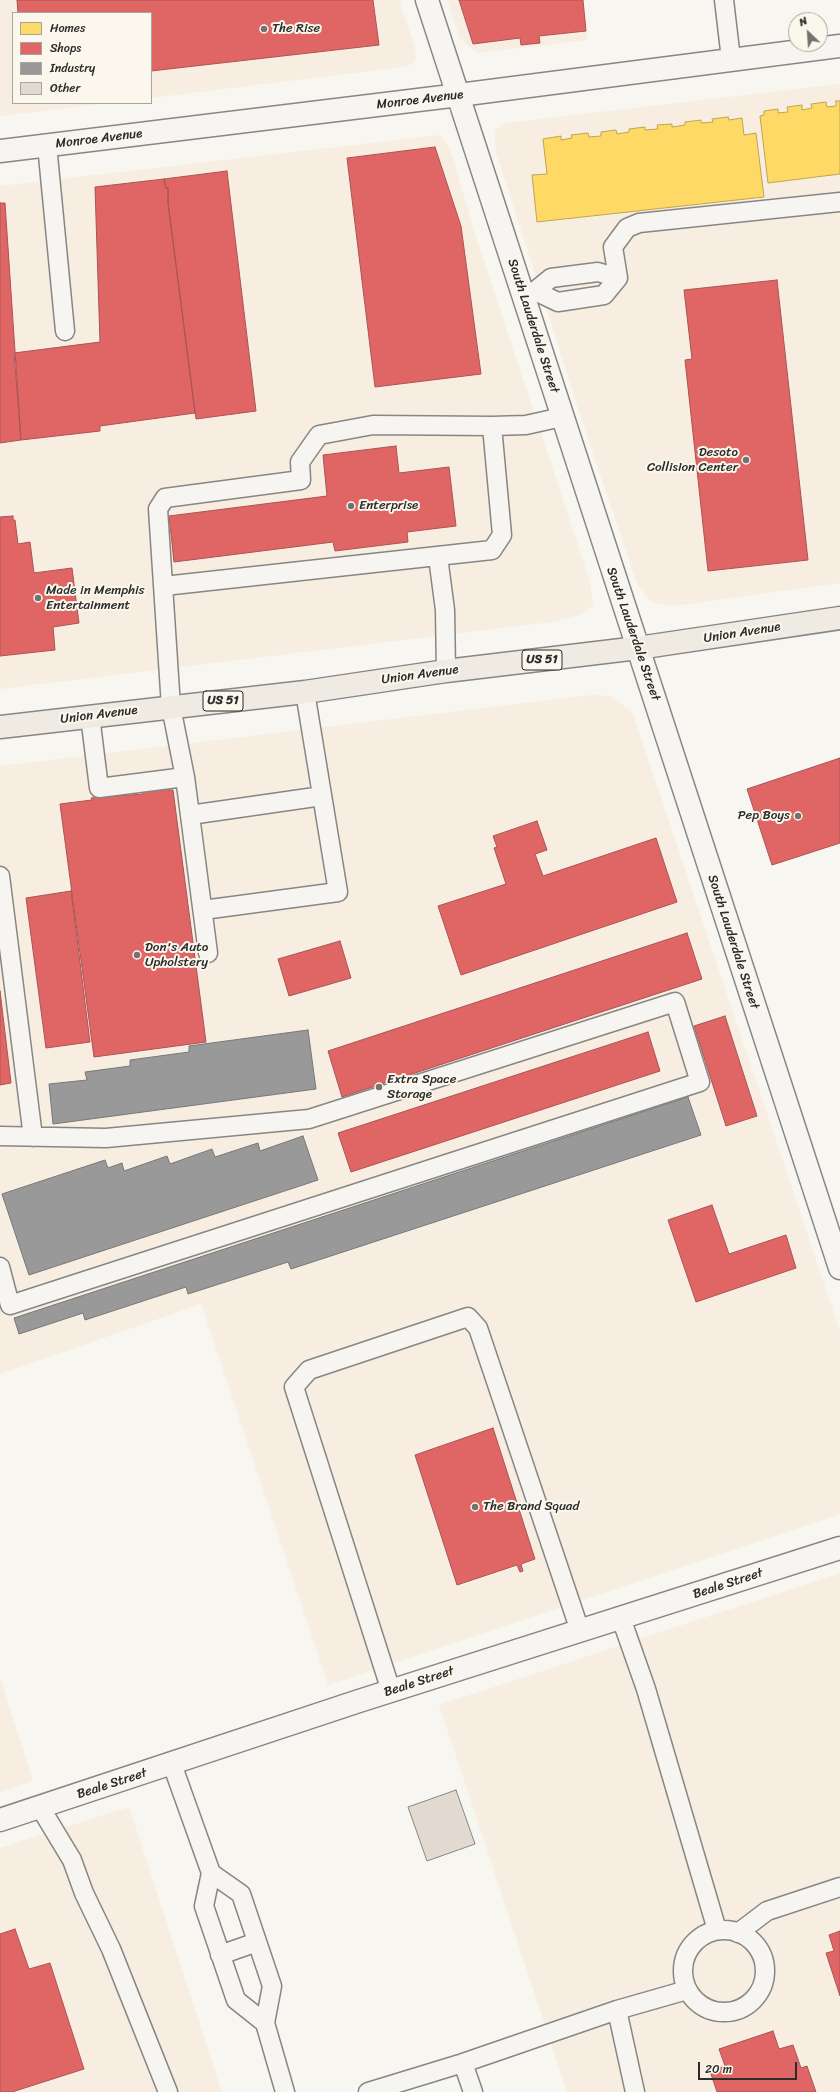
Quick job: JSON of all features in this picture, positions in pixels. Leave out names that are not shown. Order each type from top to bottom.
[{"type":"main road","name":"Union Avenue","points":[[0,727],[305,692],[446,672],[638,648],[840,618]]},
{"type":"street","name":"South Lauderdale Street","points":[[427,0],[528,292],[562,418],[840,1268]]},
{"type":"street","name":"Monroe Avenue","points":[[0,151],[459,95],[840,46]]},
{"type":"street","name":"Beale Street","points":[[0,1820],[391,1691],[840,1548]]},
{"type":"lane","points":[[724,0],[731,59]]},
{"type":"lane","points":[[47,145],[65,331]]},
{"type":"lane","points":[[528,292],[558,302],[604,295],[618,278],[614,247],[627,228],[639,223],[840,202]]},
{"type":"lane","points":[[528,292],[551,278],[598,272],[618,278]]},
{"type":"lane","points":[[208,953],[185,778],[171,707],[158,509],[165,498],[301,480],[300,462],[319,435],[373,425],[526,425],[562,418]]},
{"type":"lane","points":[[164,586],[492,550],[502,535],[492,426]]},
{"type":"lane","points":[[438,557],[445,610],[446,672]]},
{"type":"lane","points":[[203,910],[338,892],[305,692]]},
{"type":"lane","points":[[90,716],[99,788],[185,778]]},
{"type":"lane","points":[[190,814],[322,796]]},
{"type":"lane","points":[[0,876],[33,1137]]},
{"type":"lane","points":[[0,1136],[106,1138],[309,1119],[675,1002],[700,1082],[10,1305],[0,1267]]},
{"type":"lane","points":[[391,1691],[294,1387],[309,1370],[468,1317],[478,1328],[580,1631]]},
{"type":"lane","points":[[621,1618],[646,1689],[717,1930]]},
{"type":"lane","points":[[172,1764],[211,1873],[204,1906],[220,1955],[236,2000],[264,2023]]},
{"type":"lane","points":[[40,1807],[72,1860],[84,1893],[111,1949],[168,2092]]},
{"type":"lane","points":[[211,1873],[241,1894],[272,1986],[264,2023],[285,2092]]},
{"type":"lane","points":[[738,1933],[767,1911],[840,1887]]},
{"type":"lane","points":[[717,1930],[730,1930],[753,1942],[762,1952],[765,1965],[765,1979],[760,1991],[752,2001],[741,2009],[728,2012],[715,2011],[702,2006],[687,1990],[683,1970],[686,1956],[693,1944],[704,1935],[717,1930]]},
{"type":"lane","points":[[220,1955],[257,1942]]},
{"type":"lane","points":[[368,2092],[463,2063],[617,2010],[687,1990]]},
{"type":"lane","points":[[617,2010],[635,2092]]},
{"type":"lane","points":[[463,2063],[473,2092]]},
{"type":"shaded area","points":[[0,0],[399,0],[415,47],[416,58],[413,64],[402,67],[152,98],[152,12],[12,12],[12,104],[101,104],[0,116]]},
{"type":"shaded area","points":[[447,0],[583,0],[588,40],[477,53],[460,39]]},
{"type":"shaded area","points":[[840,84],[840,583],[674,606],[651,602],[638,586],[592,451],[496,152],[494,131],[505,123]]},
{"type":"shaded area","points":[[440,135],[450,148],[477,240],[590,581],[593,605],[582,614],[552,622],[0,689],[0,186]]},
{"type":"shaded area","points":[[592,695],[612,696],[633,714],[840,1331],[840,1514],[328,1685],[201,1304],[0,1374],[0,766]]},
{"type":"shaded area","points":[[840,1573],[840,2092],[567,2092],[439,1705]]},
{"type":"shaded area","points":[[0,1677],[33,1781],[0,1792]]},
{"type":"shaded area","points":[[129,1807],[222,2092],[0,2092],[0,1848]]},
{"type":"building: Homes","points":[[836,101],[840,101],[840,174],[768,183],[760,116],[764,115],[764,111],[778,109],[778,113],[788,112],[787,107],[802,105],[802,110],[812,108],[811,104],[826,102],[827,107],[836,106]]},
{"type":"building: Homes","points":[[728,117],[729,120],[742,118],[744,135],[756,133],[764,197],[537,222],[532,175],[547,174],[543,139],[561,136],[561,140],[572,138],[571,135],[588,133],[589,137],[601,136],[601,132],[616,130],[617,134],[629,132],[629,129],[645,127],[645,130],[658,129],[657,125],[672,124],[672,127],[685,125],[685,122],[701,120],[701,123],[713,122],[712,119]]},
{"type":"building: Shops","name":"The Rise","points":[[17,0],[373,0],[379,45],[152,71],[152,12],[18,12]]},
{"type":"building: Shops","points":[[459,0],[583,0],[586,31],[539,36],[540,43],[521,45],[520,38],[473,44]]},
{"type":"building: Shops","points":[[435,147],[461,226],[481,374],[375,387],[347,158]]},
{"type":"building: Shops","points":[[227,171],[256,411],[196,419],[168,203],[168,188],[166,188],[164,179]]},
{"type":"building: Shops","points":[[164,179],[166,188],[168,188],[168,203],[195,413],[100,426],[100,431],[21,440],[14,353],[100,342],[95,187]]},
{"type":"building: Shops","points":[[0,203],[5,203],[21,440],[0,443]]},
{"type":"building: Shops","name":"Desoto Collision Center","points":[[777,280],[808,560],[708,571],[685,360],[692,359],[684,290]]},
{"type":"building: Shops","name":"Enterprise","points":[[396,446],[399,473],[449,467],[456,526],[407,532],[408,542],[335,551],[333,542],[174,562],[169,516],[327,496],[323,455]]},
{"type":"building: Shops","name":"Made in Memphis Entertainment","points":[[13,516],[13,520],[15,520],[18,544],[30,542],[34,573],[72,568],[79,623],[53,627],[55,650],[0,656],[0,517]]},
{"type":"building: Shops","name":"Pep Boys","points":[[840,758],[840,843],[772,865],[747,789]]},
{"type":"building: Shops","name":"Don's Auto Upholstery","points":[[168,788],[168,790],[173,790],[206,1042],[94,1057],[60,804],[92,800],[91,798],[143,794],[142,791]]},
{"type":"building: Shops","points":[[537,821],[547,850],[535,854],[543,876],[656,838],[677,902],[461,975],[438,906],[506,884],[494,848],[497,847],[493,836]]},
{"type":"building: Shops","points":[[71,891],[90,1042],[46,1048],[26,898]]},
{"type":"building: Shops","points":[[687,933],[702,979],[342,1097],[328,1051]]},
{"type":"building: Shops","points":[[340,941],[351,978],[289,996],[278,959]]},
{"type":"building: Shops","points":[[0,991],[11,1083],[0,1085]]},
{"type":"building: Shops","points":[[725,1016],[757,1116],[726,1126],[694,1026]]},
{"type":"building: Shops","points":[[648,1032],[660,1071],[351,1172],[338,1133]]},
{"type":"building: Shops","points":[[712,1205],[729,1254],[786,1235],[796,1268],[696,1302],[668,1220]]},
{"type":"building: Shops","name":"The Brand Squad","points":[[493,1428],[535,1559],[521,1564],[523,1571],[520,1572],[517,1565],[457,1585],[415,1455]]},
{"type":"building: Shops","points":[[15,1929],[29,1969],[50,1963],[84,2069],[12,2092],[0,2092],[0,1934]]},
{"type":"building: Shops","points":[[840,1931],[840,1996],[826,1953],[834,1951],[829,1935]]},
{"type":"building: Shops","points":[[773,2031],[779,2049],[793,2045],[801,2068],[807,2066],[816,2092],[717,2092],[710,2071],[725,2066],[719,2049]]},
{"type":"building: Industry","points":[[308,1030],[316,1089],[53,1124],[49,1084],[87,1080],[85,1072],[130,1066],[130,1060],[189,1052],[189,1046]]},
{"type":"building: Industry","points":[[688,1097],[701,1135],[291,1269],[288,1262],[188,1294],[186,1287],[85,1320],[83,1313],[19,1334],[14,1318]]},
{"type":"building: Industry","points":[[303,1136],[318,1180],[29,1275],[2,1194],[105,1160],[108,1168],[122,1163],[124,1171],[167,1156],[170,1164],[212,1149],[215,1157],[258,1143],[260,1151]]},
{"type":"building: Other","points":[[456,1790],[475,1844],[427,1861],[408,1807]]},
{"type":"place","name":"The Rise","points":[[264,29]]},
{"type":"place","name":"Desoto Collision Center","points":[[746,460]]},
{"type":"place","name":"Enterprise","points":[[351,506]]},
{"type":"place","name":"Made in Memphis Entertainment","points":[[38,598]]},
{"type":"place","name":"Pep Boys","points":[[798,816]]},
{"type":"place","name":"Don's Auto Upholstery","points":[[137,955]]},
{"type":"place","name":"Extra Space Storage","points":[[379,1087]]},
{"type":"place","name":"The Brand Squad","points":[[475,1507]]}]
